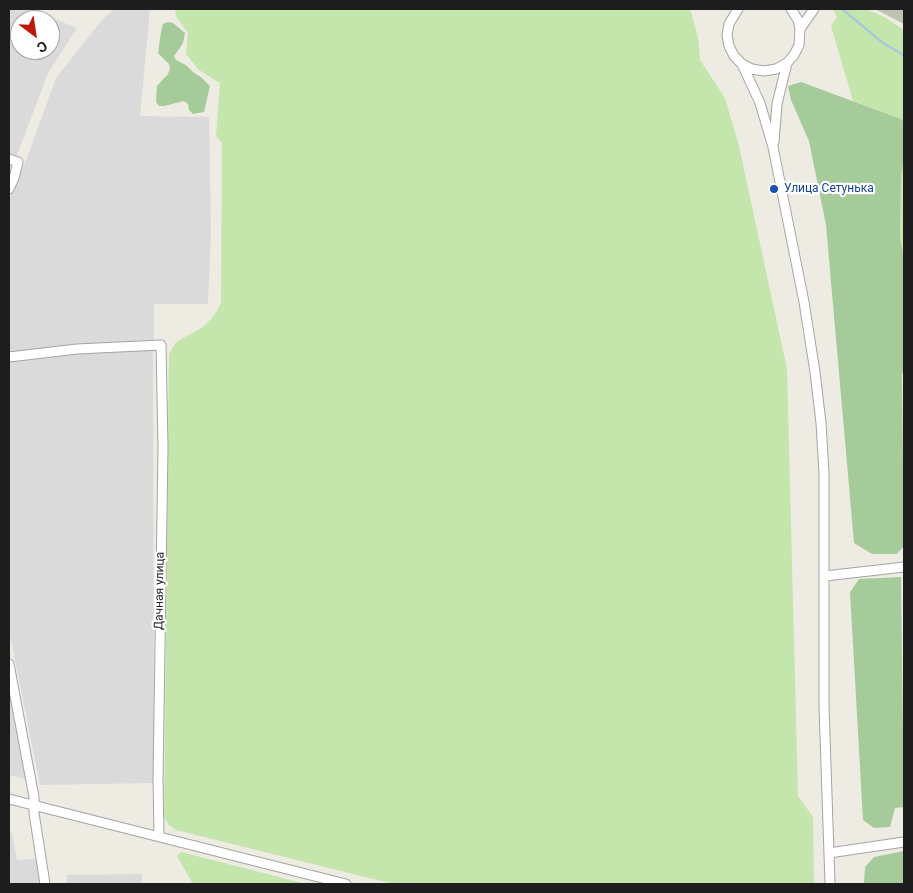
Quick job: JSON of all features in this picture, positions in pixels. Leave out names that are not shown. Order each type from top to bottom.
[{"type":"street","points":[[738,9],[729,24],[727,35],[732,51],[742,64],[760,103],[773,147],[804,302],[815,372],[824,473],[824,706],[830,884]]},
{"type":"street","points":[[742,64],[752,69],[764,71],[776,69],[794,55],[799,45],[800,29],[798,20],[791,9]]},
{"type":"street","points":[[800,29],[814,9]]},
{"type":"street","points":[[773,147],[777,104],[786,63]]},
{"type":"street","points":[[9,159],[18,162],[9,189]]},
{"type":"street","name":"Дачная улица","points":[[9,357],[77,349],[161,345],[163,447],[158,771],[159,836]]},
{"type":"street","points":[[825,576],[904,567]]},
{"type":"street","points":[[9,664],[34,797],[45,884]]},
{"type":"street","points":[[9,799],[346,884]]},
{"type":"street","points":[[828,853],[904,842]]},
{"type":"shaded area","points":[[9,9],[40,9],[10,10],[10,60],[56,60],[48,73],[17,155],[9,154]]},
{"type":"shaded area","points":[[114,9],[150,9],[140,116],[209,117],[211,234],[208,304],[154,304],[154,340],[9,353],[9,199],[27,158],[56,78],[101,21]]},
{"type":"shaded area","points":[[875,9],[904,9],[904,24]]},
{"type":"shaded area","points":[[60,21],[77,28],[60,54]]},
{"type":"shaded area","points":[[153,350],[154,783],[40,785],[9,630],[9,361],[88,352]]},
{"type":"shaded area","points":[[9,694],[26,779],[9,775]]},
{"type":"shaded area","points":[[9,832],[12,833],[17,860],[38,859],[40,884],[9,884]]},
{"type":"shaded area","points":[[142,874],[142,884],[60,884],[67,883],[67,875]]},
{"type":"green space","points":[[175,9],[690,9],[698,38],[700,60],[725,98],[739,146],[787,369],[798,796],[813,817],[814,884],[394,884],[176,830],[169,825],[164,817],[169,354],[176,342],[203,327],[214,316],[221,303],[222,143],[216,136],[220,83],[199,70],[186,54],[188,33],[176,17]]},
{"type":"green space","points":[[833,9],[866,9],[884,17],[904,30],[904,122],[901,119],[853,101],[831,26],[837,17]]},
{"type":"green space","points":[[173,23],[185,33],[183,43],[174,56],[176,60],[186,65],[210,86],[204,112],[193,114],[189,110],[188,104],[184,101],[164,106],[159,106],[156,102],[157,86],[170,69],[169,64],[158,53],[163,24]]},
{"type":"green space","points":[[801,82],[901,119],[904,122],[900,237],[904,258],[904,368],[902,375],[904,546],[897,554],[872,554],[854,543],[826,225],[809,141],[791,100],[788,86]]},
{"type":"green space","points":[[904,159],[904,258],[900,237],[901,176]]},
{"type":"green space","points":[[901,577],[904,807],[895,808],[890,827],[874,828],[863,820],[850,592],[859,579]]},
{"type":"green space","points":[[904,851],[904,884],[864,884],[865,867],[874,857]]},
{"type":"green space","points":[[181,852],[306,884],[193,884],[177,856]]},
{"type":"waterway","points":[[842,9],[883,43],[904,55]]},
{"type":"place","name":"Улица Сетунька","points":[[774,189]]}]
